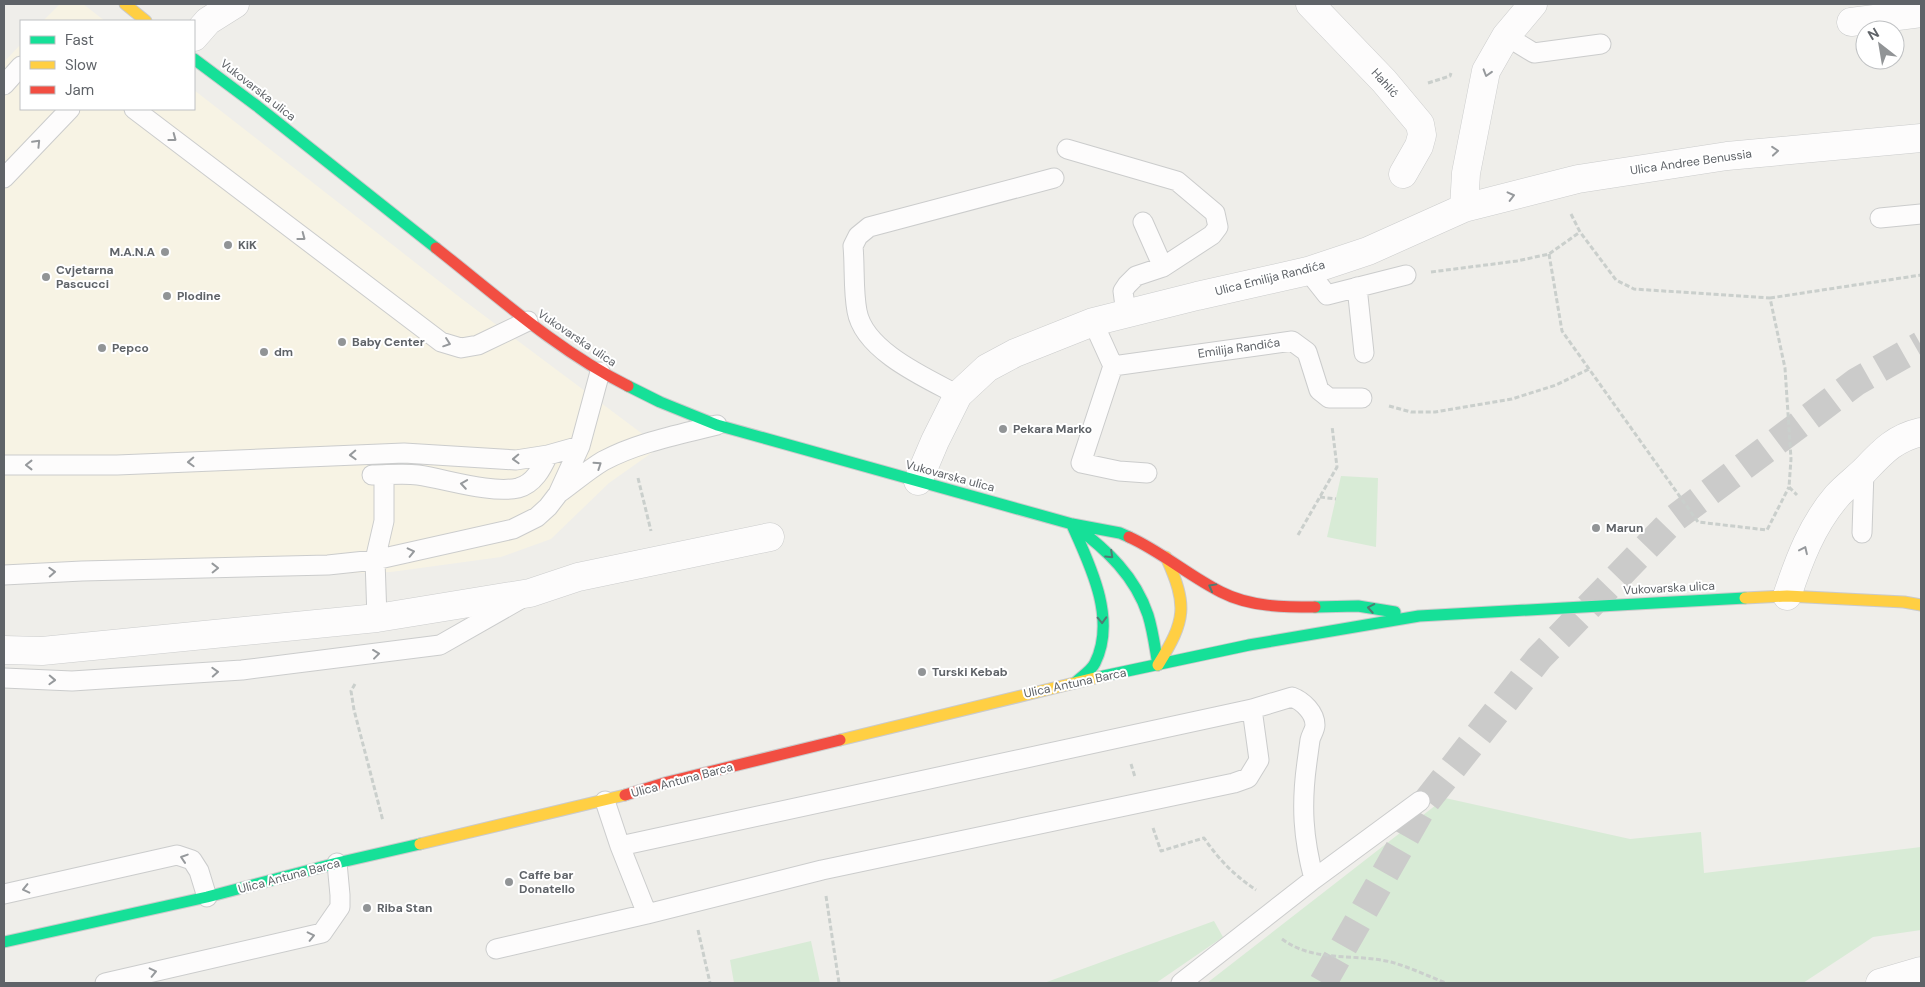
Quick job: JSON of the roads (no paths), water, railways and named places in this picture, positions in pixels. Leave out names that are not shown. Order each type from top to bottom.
[{"type":"main road","points":[[125,4],[145,20]]},
{"type":"main road","name":"Vukovarska ulica","points":[[195,60],[257,106],[528,321],[600,372],[660,402],[717,425],[1072,524],[1120,533],[1148,546],[1223,593],[1246,601],[1279,606],[1358,606],[1419,616]]},
{"type":"main road","points":[[1072,524],[1094,580],[1102,609],[1102,642],[1095,663],[1076,682]]},
{"type":"main road","name":"Vukovarska ulica","points":[[1072,524],[1114,558],[1130,577],[1145,609],[1158,665],[1249,645],[1419,616],[1787,596],[1921,604]]},
{"type":"main road","points":[[1158,665],[1177,632],[1182,605],[1177,579],[1166,557]]},
{"type":"main road","name":"Ulica Antuna Barca","points":[[4,942],[207,897],[337,862],[605,801],[668,782],[1076,682],[1158,665]]},
{"type":"street","points":[[195,37],[208,21],[235,4]]},
{"type":"street","name":"Hahlić","points":[[1310,4],[1384,81],[1420,124],[1422,135],[1420,146],[1403,174]]},
{"type":"street","points":[[1464,208],[1466,173],[1486,71],[1506,36],[1533,4]]},
{"type":"street","points":[[1851,22],[1921,13]]},
{"type":"street","name":"Ulica Andree Benussia","points":[[1464,208],[1578,179],[1727,156],[1921,138]]},
{"type":"street","name":"Ulica Emilija Randića","points":[[918,481],[934,441],[958,395],[987,368],[1014,353],[1093,322],[1308,271],[1368,250],[1464,208]]},
{"type":"street","points":[[1787,596],[1801,556],[1812,532],[1837,496],[1881,453],[1904,436],[1921,432]]},
{"type":"street","points":[[4,650],[42,651],[378,618],[530,593],[578,578],[770,537]]},
{"type":"street","points":[[1880,983],[1921,971]]},
{"type":"lane","points":[[1506,36],[1534,53],[1601,44]]},
{"type":"lane","points":[[4,85],[20,67]]},
{"type":"lane","points":[[4,178],[69,110]]},
{"type":"lane","points":[[135,110],[441,342],[461,348],[478,345],[528,321]]},
{"type":"lane","points":[[1067,149],[1178,181],[1215,213],[1218,227],[1212,235],[1163,268],[1136,276],[1127,284],[1123,291],[1126,314]]},
{"type":"lane","points":[[958,395],[909,368],[888,354],[869,337],[857,312],[853,246],[858,236],[870,227],[1054,178]]},
{"type":"lane","points":[[1880,218],[1921,214]]},
{"type":"lane","points":[[1143,222],[1163,268]]},
{"type":"lane","points":[[1308,271],[1327,295],[1406,275]]},
{"type":"lane","points":[[1357,287],[1364,353]]},
{"type":"lane","points":[[1093,322],[1113,366],[1081,463],[1119,471],[1147,473]]},
{"type":"lane","name":"Emilija Randića","points":[[1113,366],[1292,341],[1307,352],[1319,390],[1328,398],[1362,398]]},
{"type":"lane","points":[[4,575],[82,571],[328,565],[375,560],[513,529],[537,517],[558,494],[580,446],[600,372]]},
{"type":"lane","points":[[558,494],[601,462],[622,452],[644,443],[717,425]]},
{"type":"lane","points":[[4,465],[116,465],[404,453],[516,460],[548,455],[580,446]]},
{"type":"lane","points":[[378,618],[375,560],[384,521],[378,475],[417,475],[486,487],[520,488],[540,472],[548,455]]},
{"type":"lane","points":[[1862,532],[1864,471]]},
{"type":"lane","points":[[4,678],[72,681],[242,670],[440,645],[530,593]]},
{"type":"lane","points":[[620,846],[1252,709],[1292,697],[1305,704],[1312,714],[1315,725],[1310,738],[1302,809],[1307,854],[1314,879]]},
{"type":"lane","points":[[496,948],[647,914],[822,870],[1234,783],[1248,778],[1259,760],[1252,709]]},
{"type":"lane","points":[[605,801],[620,846],[647,914]]},
{"type":"lane","points":[[1181,983],[1314,879],[1420,801]]},
{"type":"lane","points":[[4,894],[177,855],[192,860],[199,871],[207,897]]},
{"type":"lane","points":[[105,983],[322,934],[340,907],[337,862]]},
{"type":"tunnel","points":[[1323,983],[1425,803],[1539,658],[1675,518],[1856,382],[1921,345]]},
{"type":"place","name":"KiK","points":[[228,245]]},
{"type":"place","name":"M.A.N.A","points":[[165,252]]},
{"type":"place","name":"Cvjetarna Pascucci","points":[[46,277]]},
{"type":"place","name":"Plodine","points":[[167,296]]},
{"type":"place","name":"Baby Center","points":[[342,342]]},
{"type":"place","name":"Pepco","points":[[102,348]]},
{"type":"place","name":"dm","points":[[264,352]]},
{"type":"place","name":"Pekara Marko","points":[[1003,429]]},
{"type":"place","name":"Marun","points":[[1596,528]]},
{"type":"place","name":"Turski Kebab","points":[[922,672]]},
{"type":"place","name":"Caffe bar Donatello","points":[[509,882]]},
{"type":"place","name":"Riba Stan","points":[[367,908]]}]
